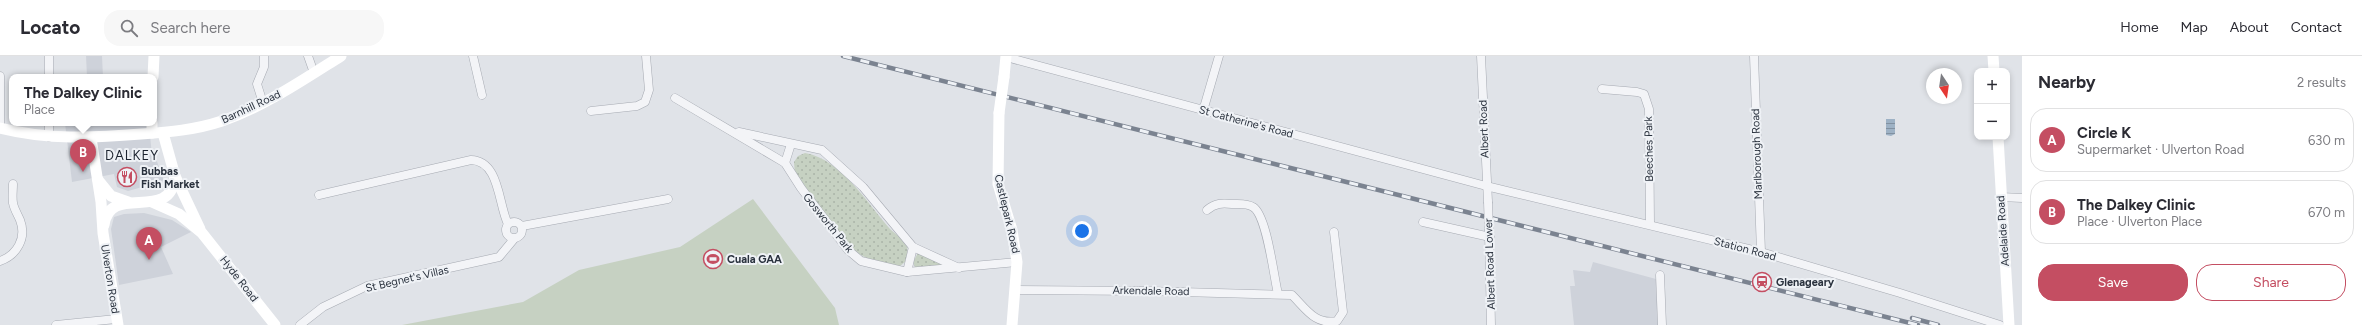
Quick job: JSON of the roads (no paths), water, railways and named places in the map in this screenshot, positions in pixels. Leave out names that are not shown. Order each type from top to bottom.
[{"type":"street","points":[[49,56],[49,74]]},
{"type":"street","points":[[153,74],[154,56]]},
{"type":"street","points":[[263,104],[257,84],[264,67],[264,56]]},
{"type":"street","points":[[308,56],[314,73]]},
{"type":"street","name":"Barnhill Road","points":[[156,130],[221,121],[263,104],[341,56]]},
{"type":"street","points":[[473,56],[482,95]]},
{"type":"street","points":[[591,111],[637,106],[645,102],[649,90],[646,56]]},
{"type":"street","name":"St Catherine's Road","points":[[1006,56],[1203,111],[1486,186]]},
{"type":"street","name":"Castlepark Road","points":[[1006,56],[999,113],[998,184],[1012,230],[1017,262],[1016,290],[1012,325]]},
{"type":"street","points":[[1203,111],[1219,56]]},
{"type":"street","name":"Albert Road","points":[[1481,56],[1486,186],[1488,202]]},
{"type":"street","name":"Marlborough Road","points":[[1754,56],[1761,252]]},
{"type":"street","points":[[1993,56],[1994,68]]},
{"type":"street","points":[[0,76],[0,128],[49,137],[91,138],[156,130]]},
{"type":"street","name":"Beeches Park","points":[[1602,89],[1644,94],[1649,109],[1650,224]]},
{"type":"street","name":"Gosworth Park","points":[[675,98],[732,130],[785,163],[848,250],[862,261],[907,272],[1017,262]]},
{"type":"street","points":[[49,126],[49,137]]},
{"type":"street","name":"Hyde Road","points":[[156,130],[175,176],[202,233]]},
{"type":"street","name":"Gosworth Park","points":[[732,130],[822,150],[863,187],[913,247],[959,268]]},
{"type":"street","points":[[91,138],[97,179]]},
{"type":"street","name":"Adelaide Road","points":[[1998,140],[2009,325]]},
{"type":"street","points":[[785,163],[791,144]]},
{"type":"street","points":[[319,195],[471,160],[478,160],[489,169],[493,176],[508,224],[506,229],[507,234],[514,239]]},
{"type":"street","name":"Hyde Road","points":[[97,179],[110,196],[128,202],[152,202],[168,196],[173,188],[175,176]]},
{"type":"street","name":"Ulverton Road","points":[[97,179],[103,233],[117,322]]},
{"type":"street","points":[[0,261],[12,255],[22,240],[21,224],[13,204],[13,184]]},
{"type":"street","name":"Station Road","points":[[1486,186],[1650,224],[1761,252],[1900,293],[2000,325]]},
{"type":"street","points":[[2001,197],[2022,198]]},
{"type":"street","points":[[508,224],[516,222],[522,226],[668,199]]},
{"type":"street","name":"Hyde Road","points":[[103,233],[109,210],[128,202]]},
{"type":"street","name":"Hyde Road","points":[[152,202],[179,214],[202,233],[275,325]]},
{"type":"street","name":"Albert Road Lower","points":[[1488,202],[1491,325]]},
{"type":"street","points":[[1207,210],[1217,204],[1248,204],[1255,207],[1259,213],[1265,230],[1282,295],[1292,295],[1318,321],[1327,323],[1337,321],[1343,312],[1334,232]]},
{"type":"street","points":[[1423,222],[1489,233]]},
{"type":"street","name":"St Begnet's Villas","points":[[300,325],[323,307],[367,286],[499,256],[514,239],[521,236],[522,226]]},
{"type":"street","points":[[907,272],[913,247]]},
{"type":"street","points":[[1660,275],[1662,325]]},
{"type":"street","name":"Arkendale Road","points":[[1016,290],[1145,291],[1282,295]]},
{"type":"street","points":[[56,325],[117,322]]},
{"type":"water","points":[[1886,119],[1895,119],[1895,134],[1891,136],[1886,135]]},
{"type":"railway","points":[[843,56],[1918,325]]},
{"type":"railway","points":[[1912,318],[1938,325]]},
{"type":"place","name":"The Dalkey Clinic","points":[[83,172]]},
{"type":"place","name":"Bubbas Fish Market","points":[[127,177]]},
{"type":"place","name":"Cuala GAA","points":[[713,259]]},
{"type":"place","name":"Circle K","points":[[149,260]]},
{"type":"place","name":"Glenageary","points":[[1762,282]]},
{"type":"district","name":"DALKEY","points":[[132,155]]}]
